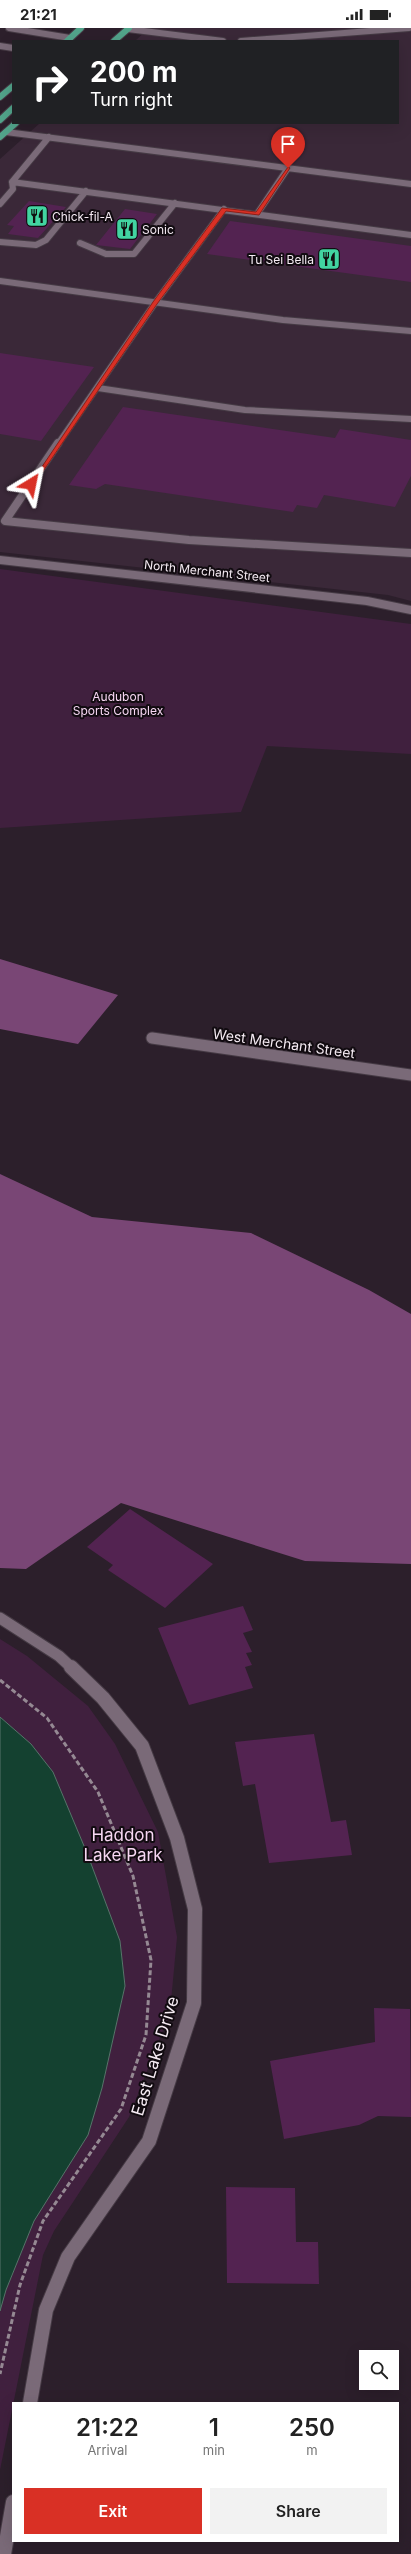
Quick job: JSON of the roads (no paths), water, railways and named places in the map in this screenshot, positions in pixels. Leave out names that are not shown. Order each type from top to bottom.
[{"type":"main road","points":[[68,39],[81,28]]},
{"type":"main road","points":[[115,40],[128,29]]},
{"type":"main road","points":[[1,94],[12,87]]},
{"type":"main road","points":[[0,120],[12,109]]},
{"type":"main road","points":[[0,137],[15,124]]},
{"type":"street","points":[[9,28],[68,39]]},
{"type":"street","points":[[254,40],[409,28]]},
{"type":"street","points":[[128,29],[215,40]]},
{"type":"street","points":[[0,46],[12,48]]},
{"type":"street","points":[[6,132],[411,184]]},
{"type":"street","points":[[0,204],[13,189],[12,182],[49,137]]},
{"type":"street","points":[[257,214],[288,168]]},
{"type":"street","points":[[12,182],[411,235]]},
{"type":"street","points":[[0,242],[36,245],[46,240],[86,191]]},
{"type":"street","points":[[80,243],[103,255],[112,257],[134,254],[175,203]]},
{"type":"street","points":[[0,528],[98,388],[155,303],[224,209]]},
{"type":"street","points":[[0,281],[283,320],[411,331]]},
{"type":"street","points":[[98,388],[245,410],[411,419]]},
{"type":"street","points":[[5,521],[189,540],[411,553]]},
{"type":"street","name":"North Merchant Street","points":[[0,560],[368,602],[411,610]]},
{"type":"street","name":"West Merchant Street","points":[[152,1038],[411,1075]]},
{"type":"street","name":"East Lake Drive","points":[[0,1618],[59,1656],[103,1698],[142,1746],[177,1838],[195,1909],[194,2003],[149,2141],[68,2257],[46,2310],[30,2402]]},
{"type":"street","points":[[4,2554],[12,2508]]},
{"type":"place","name":"Chick-fil-A","points":[[37,216]]},
{"type":"place","name":"Sonic","points":[[127,229]]},
{"type":"place","name":"Tu Sei Bella","points":[[329,259]]},
{"type":"park label","name":"Audubon Sports Complex","points":[[118,703]]},
{"type":"park label","name":"Haddon Lake Park","points":[[123,1845]]}]
